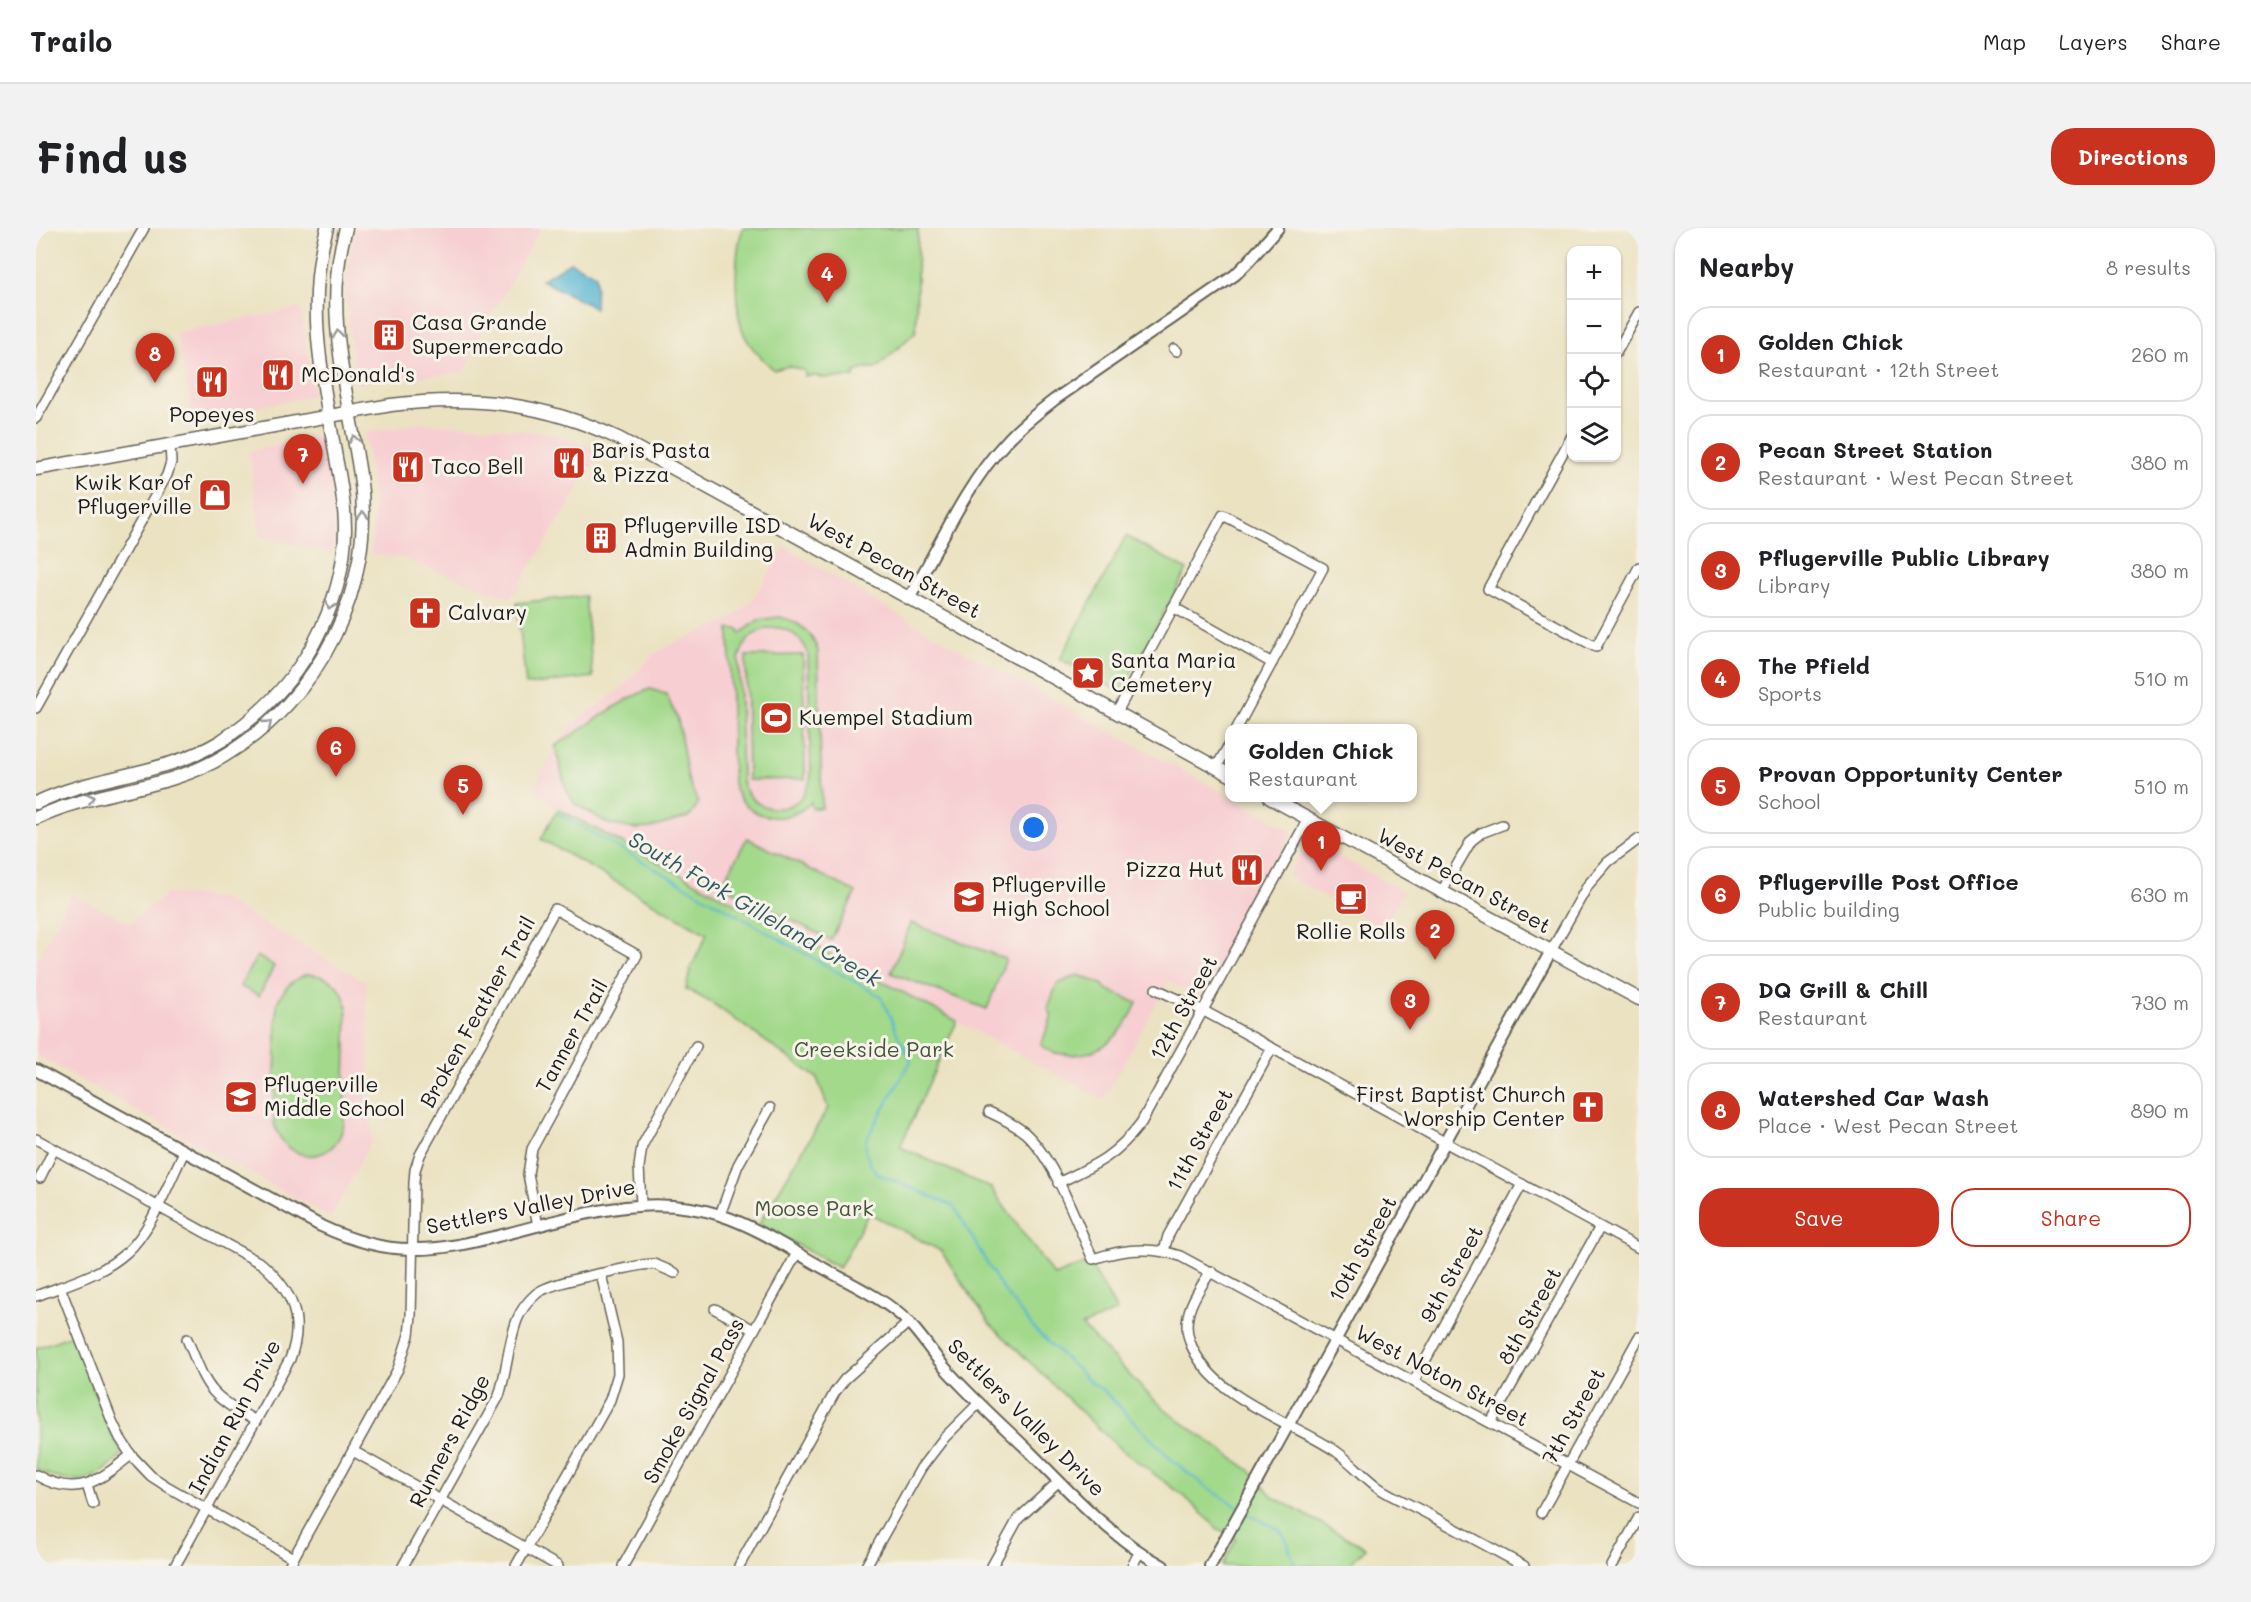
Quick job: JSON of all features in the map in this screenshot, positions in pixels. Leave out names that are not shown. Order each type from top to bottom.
[{"type":"main road","points":[[36,803],[69,789],[172,764],[220,741],[244,724],[280,692],[319,633],[336,589],[344,549],[344,503],[320,358],[316,306],[318,263],[327,229],[345,232],[338,266],[337,322],[364,515],[361,549],[353,587],[334,637],[310,677],[291,702],[250,739],[200,770],[159,783],[77,802],[36,818]]},
{"type":"main road","name":"West Pecan Street","points":[[36,470],[350,412],[425,401],[503,402],[563,416],[620,438],[1225,772]]},
{"type":"main road","points":[[344,549],[361,549]]},
{"type":"main road","points":[[280,692],[291,702]]},
{"type":"main road","points":[[193,755],[200,770]]},
{"type":"main road","points":[[129,775],[132,790]]},
{"type":"main road","name":"West Pecan Street","points":[[1277,802],[1639,999]]},
{"type":"street","points":[[36,418],[144,228]]},
{"type":"street","points":[[910,597],[973,486],[1004,443],[1054,400],[1235,274],[1278,228]]},
{"type":"street","points":[[1621,346],[1639,312]]},
{"type":"street","points":[[36,708],[167,476],[171,462],[170,445]]},
{"type":"street","points":[[1567,445],[1488,589],[1596,647],[1639,567]]},
{"type":"street","points":[[1117,712],[1223,515],[1323,568],[1240,724]]},
{"type":"street","points":[[1173,607],[1272,663]]},
{"type":"street","points":[[1216,768],[1225,752]]},
{"type":"street","name":"12th Street","points":[[1058,1183],[1101,1163],[1129,1139],[1141,1123],[1308,819]]},
{"type":"street","points":[[1442,891],[1464,849],[1471,841],[1481,833],[1502,825]]},
{"type":"street","points":[[1551,951],[1588,885],[1608,862],[1639,838]]},
{"type":"street","name":"Tanner Trail","points":[[538,1226],[528,1174],[532,1149],[637,955],[555,909]]},
{"type":"street","name":"Broken Feather Trail","points":[[291,1562],[398,1370],[405,1350],[411,1316],[414,1182],[420,1155],[555,909]]},
{"type":"street","name":"10th Street","points":[[1210,1566],[1551,951]]},
{"type":"street","points":[[1156,989],[1204,1011],[1639,1248]]},
{"type":"street","points":[[641,1204],[639,1167],[642,1146],[696,1046]]},
{"type":"street","name":"11th Street","points":[[1164,1251],[1168,1236],[1272,1048]]},
{"type":"street","name":"Settlers Valley Drive","points":[[36,1070],[341,1236],[380,1246],[412,1250],[465,1244],[641,1204],[688,1207],[741,1223],[884,1302],[909,1322],[946,1369],[1059,1481],[1139,1554],[1163,1566]]},
{"type":"street","points":[[720,1215],[738,1165],[770,1108]]},
{"type":"street","points":[[989,1112],[1010,1122],[1026,1134],[1042,1153],[1058,1183]]},
{"type":"street","name":"Indian Run Drive","points":[[36,1139],[262,1263],[285,1287],[292,1302],[296,1327],[294,1349],[175,1566]]},
{"type":"street","points":[[40,1178],[54,1149]]},
{"type":"street","points":[[36,1296],[105,1268],[128,1252],[143,1234],[184,1152]]},
{"type":"street","name":"West Noton Street","points":[[1058,1183],[1093,1259],[1128,1250],[1164,1251],[1180,1256],[1639,1503]]},
{"type":"street","name":"9th Street","points":[[1413,1381],[1522,1184]]},
{"type":"street","name":"8th Street","points":[[1491,1422],[1600,1227]]},
{"type":"street","name":"Smoke Signal Pass","points":[[623,1566],[797,1253]]},
{"type":"street","name":"Runners Ridge","points":[[403,1566],[499,1396],[505,1378],[516,1322],[524,1307],[537,1293],[551,1286],[601,1274],[654,1264],[675,1273]]},
{"type":"street","points":[[1211,1271],[1194,1298],[1189,1312],[1187,1331],[1191,1345],[1208,1370],[1224,1386],[1240,1399],[1337,1452],[1379,1488],[1524,1566]]},
{"type":"street","points":[[516,1566],[610,1401],[618,1374],[617,1342],[601,1274]]},
{"type":"street","points":[[60,1287],[112,1421],[131,1455],[151,1476],[207,1508],[291,1562]]},
{"type":"street","points":[[716,1309],[754,1330]]},
{"type":"street","points":[[739,1566],[835,1392],[845,1379],[909,1322]]},
{"type":"street","name":"7th Street","points":[[1541,1513],[1639,1336]]},
{"type":"street","points":[[187,1339],[205,1383],[213,1394],[226,1405],[256,1420]]},
{"type":"street","points":[[866,1566],[921,1468],[944,1438],[979,1403]]},
{"type":"street","points":[[353,1451],[558,1566]]},
{"type":"street","points":[[36,1475],[63,1486],[87,1485],[105,1477],[131,1455]]},
{"type":"street","points":[[992,1566],[1018,1519],[1059,1481]]},
{"type":"street","points":[[87,1485],[93,1503]]},
{"type":"street","points":[[1612,1566],[1639,1517]]},
{"type":"street","points":[[1132,1566],[1139,1554]]},
{"type":"shaded area","points":[[356,228],[541,228],[475,345],[466,372],[356,384],[345,291]]},
{"type":"shaded area","points":[[301,308],[314,396],[193,419],[176,332]]},
{"type":"shaded area","points":[[420,423],[549,433],[602,451],[511,599],[404,559],[371,554],[374,506],[365,433]]},
{"type":"shaded area","points":[[322,436],[337,508],[333,553],[260,537],[249,451]]},
{"type":"shaded area","name":"Pflugerville High School","points":[[785,547],[911,622],[1225,794],[1225,802],[1240,802],[1293,831],[1202,997],[1169,981],[1104,1100],[558,809],[534,789],[555,746],[574,722],[619,690],[654,654],[667,646],[730,620],[751,602]]},
{"type":"shaded area","points":[[1309,840],[1404,892],[1383,928],[1288,876]]},
{"type":"shaded area","name":"Pflugerville Middle School","points":[[167,893],[221,898],[366,982],[372,1140],[331,1218],[36,1055],[36,962],[72,894],[130,923]]},
{"type":"green space","points":[[743,228],[918,228],[916,331],[877,368],[855,372],[854,377],[805,376],[805,371],[789,366],[774,370],[758,355],[749,342],[739,315],[736,284],[738,252]]},
{"type":"green space","points":[[1126,536],[1187,570],[1121,692],[1060,659]]},
{"type":"green space","points":[[585,596],[593,677],[526,685],[517,603]]},
{"type":"green space","points":[[780,617],[793,621],[808,633],[818,651],[822,808],[812,808],[811,802],[790,815],[766,816],[746,805],[738,796],[733,783],[729,629],[739,629],[740,634],[758,620]],"holes":[[[780,628],[798,637],[808,653],[811,775],[807,788],[800,798],[780,808],[758,803],[748,795],[742,782],[739,660],[744,645],[753,635],[765,629]]]},
{"type":"green space","name":"Kuempel Stadium","points":[[803,655],[805,779],[748,780],[746,656]]},
{"type":"green space","points":[[650,689],[666,694],[678,720],[688,779],[698,803],[688,817],[651,828],[635,829],[609,824],[574,803],[566,789],[555,746],[613,708]]},
{"type":"green space","name":"Creekside Park","points":[[558,809],[957,1021],[900,1147],[991,1188],[1054,1276],[1089,1262],[1117,1311],[1082,1326],[1150,1396],[1176,1418],[1252,1472],[1273,1497],[1366,1548],[1347,1566],[1222,1566],[1236,1539],[1220,1531],[1184,1496],[1120,1449],[989,1323],[941,1251],[869,1213],[839,1268],[759,1224],[828,1108],[817,1078],[712,1003],[686,989],[690,970],[707,934],[541,839]]},
{"type":"green space","points":[[747,838],[856,892],[831,940],[722,885]]},
{"type":"green space","points":[[911,923],[1006,959],[987,1009],[891,973]]},
{"type":"green space","points":[[257,956],[274,966],[259,996],[240,986]]},
{"type":"green space","points":[[308,974],[329,979],[334,983],[342,992],[347,1006],[344,1124],[339,1138],[331,1148],[321,1154],[310,1155],[299,1153],[288,1147],[280,1137],[274,1123],[277,1003],[289,984]]},
{"type":"green space","points":[[1078,975],[1102,984],[1106,989],[1137,1003],[1117,1035],[1099,1048],[1076,1055],[1045,1049],[1041,1045],[1052,1016],[1048,1008],[1057,984]]},
{"type":"green space","points":[[72,1335],[110,1431],[122,1454],[103,1472],[82,1480],[60,1478],[36,1469],[36,1348]]},
{"type":"water","points":[[570,262],[596,275],[595,308],[541,280]]},
{"type":"waterway","name":"South Fork Gilleland Creek","points":[[557,813],[880,996],[911,1061],[866,1140],[866,1154],[872,1166],[878,1174],[954,1206],[1001,1287],[1035,1330],[1093,1384],[1104,1391],[1172,1460],[1202,1484],[1238,1507]]},
{"type":"waterway","name":"South Fork Gilleland Creek","points":[[1245,1512],[1280,1530],[1287,1541],[1295,1566]]},
{"type":"place","name":"The Pfield","points":[[827,303]]},
{"type":"place","name":"Casa Grande Supermercado","points":[[389,335]]},
{"type":"place","name":"McDonald's","points":[[278,375]]},
{"type":"place","name":"Popeyes","points":[[212,382]]},
{"type":"place","name":"Watershed Car Wash","points":[[155,383]]},
{"type":"place","name":"Baris Pasta & Pizza","points":[[569,463]]},
{"type":"place","name":"Taco Bell","points":[[408,467]]},
{"type":"place","name":"DQ Grill & Chill","points":[[303,484]]},
{"type":"place","name":"Kwik Kar of Pflugerville","points":[[215,495]]},
{"type":"place","name":"Pflugerville ISD Admin Building","points":[[601,538]]},
{"type":"place","name":"Calvary","points":[[425,613]]},
{"type":"place","name":"Santa Maria Cemetery","points":[[1088,673]]},
{"type":"place","name":"Kuempel Stadium","points":[[776,718]]},
{"type":"place","name":"Pflugerville Post Office","points":[[336,777]]},
{"type":"place","name":"Provan Opportunity Center","points":[[463,815]]},
{"type":"place","name":"Pizza Hut","points":[[1247,870]]},
{"type":"place","name":"Golden Chick","points":[[1321,871]]},
{"type":"place","name":"Pflugerville High School","points":[[969,897]]},
{"type":"place","name":"Rollie Rolls","points":[[1351,899]]},
{"type":"place","name":"Pecan Street Station","points":[[1435,960]]},
{"type":"place","name":"Pflugerville Public Library","points":[[1410,1030]]},
{"type":"place","name":"Pflugerville Middle School","points":[[241,1097]]},
{"type":"place","name":"First Baptist Church Worship Center","points":[[1588,1107]]},
{"type":"park label","name":"Moose Park","points":[[814,1209]]}]
